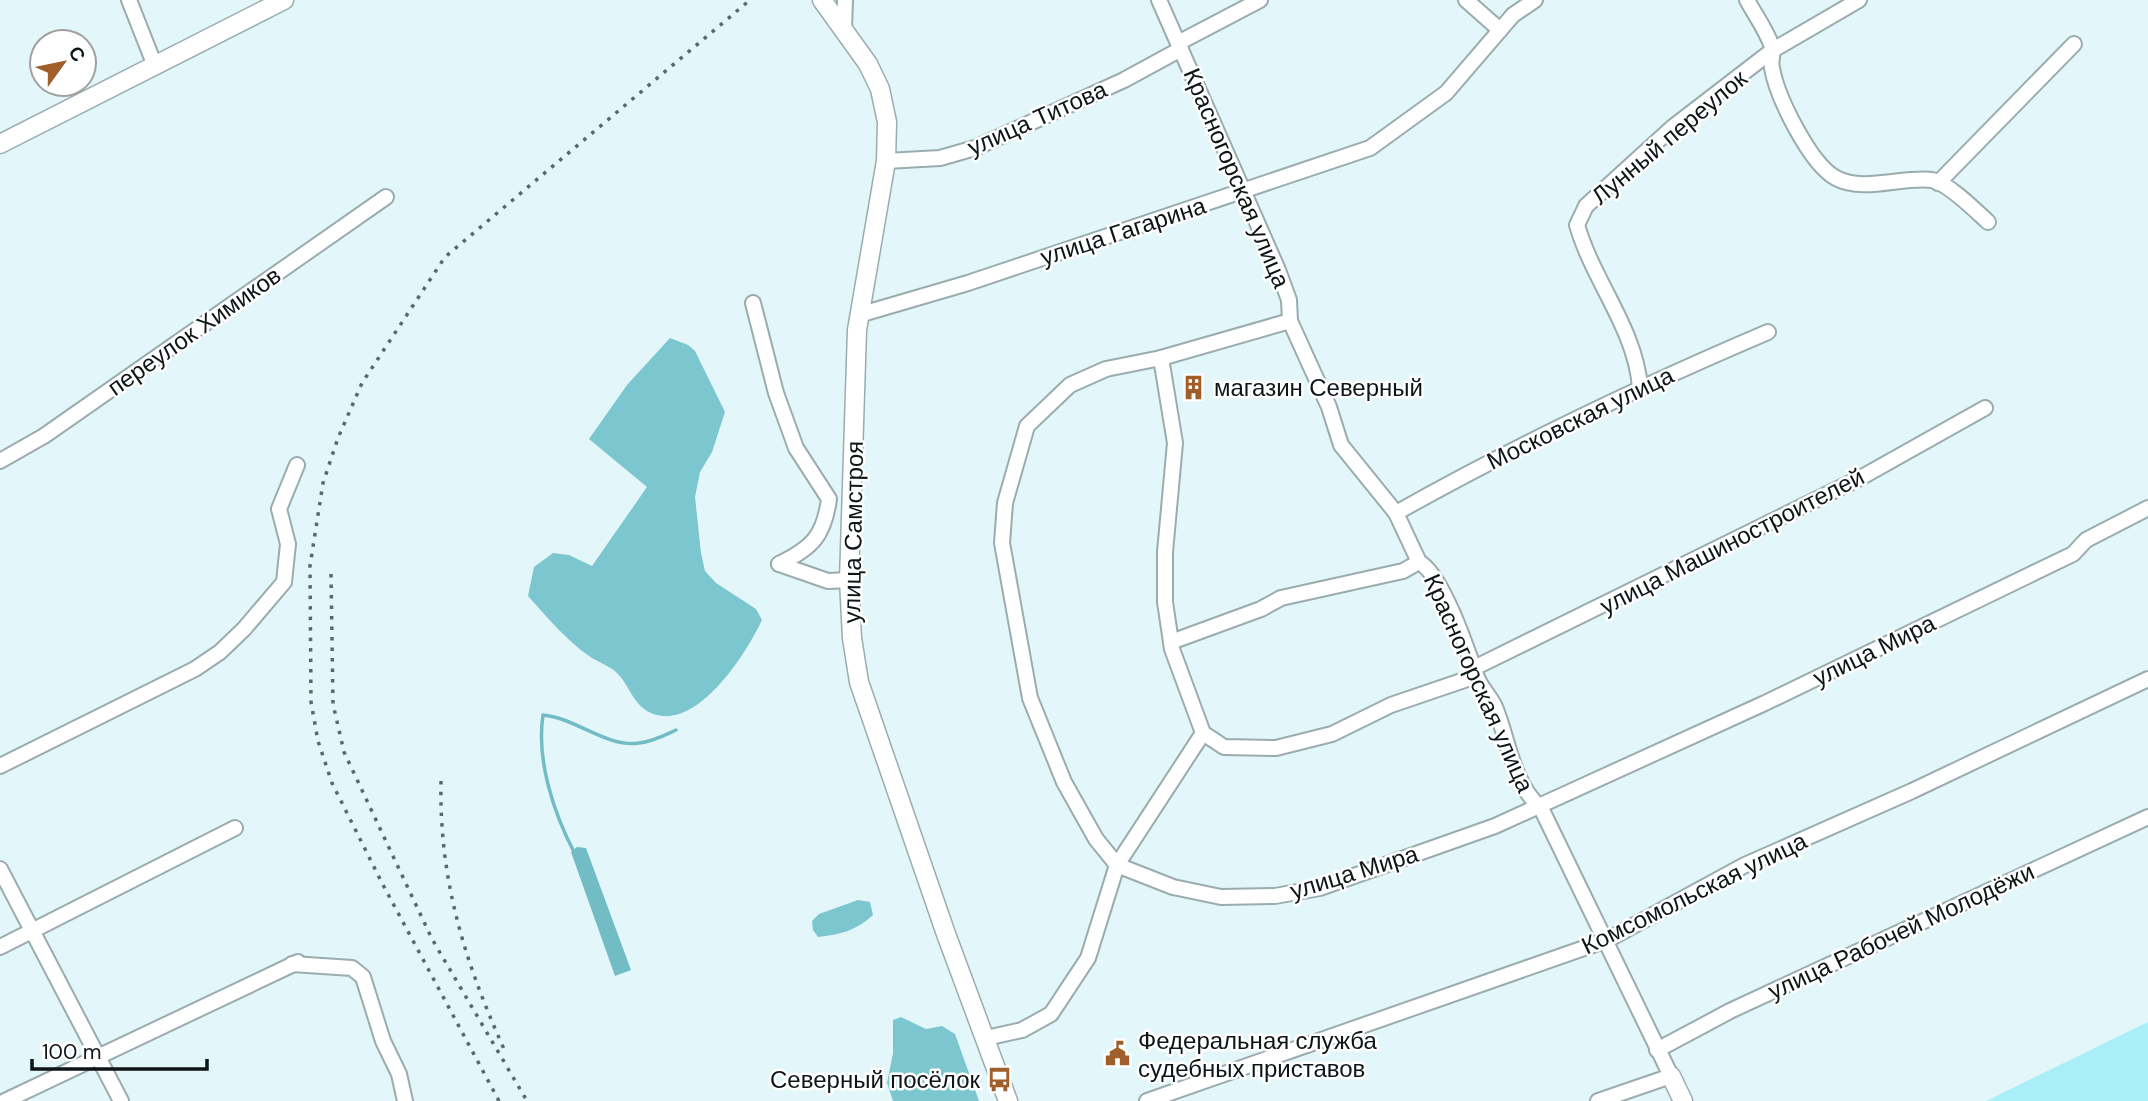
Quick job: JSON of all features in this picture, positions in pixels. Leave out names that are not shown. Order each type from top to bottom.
[{"type":"street","points":[[129,0],[155,66]]},
{"type":"street","points":[[0,144],[284,0]]},
{"type":"street","name":"улица Самстроя","points":[[822,0],[868,64],[880,89],[887,121],[887,161],[862,314],[857,330],[849,580],[852,638],[859,682],[946,934],[1008,1101]]},
{"type":"street","points":[[844,29],[845,0]]},
{"type":"street","name":"Красногорская улица","points":[[1159,0],[1246,191],[1289,300],[1290,321],[1329,407],[1341,445],[1396,513],[1419,562],[1427,566],[1436,583],[1475,672],[1494,705],[1526,795],[1541,807],[1683,1101]]},
{"type":"street","name":"улица Титова","points":[[887,161],[940,158],[975,148],[1124,80],[1260,0]]},
{"type":"street","points":[[1466,0],[1500,30]]},
{"type":"street","name":"улица Гагарина","points":[[862,314],[968,283],[1370,148],[1446,93],[1513,15],[1535,0]]},
{"type":"street","points":[[1747,0],[1773,50],[1773,73],[1791,120],[1822,165],[1836,179],[1859,182],[1933,180],[1988,222]]},
{"type":"street","name":"Лунный переулок","points":[[1640,387],[1638,364],[1632,345],[1582,244],[1577,225],[1586,206],[1673,127],[1773,50],[1859,0]]},
{"type":"street","points":[[1938,183],[2074,44]]},
{"type":"street","name":"переулок Химиков","points":[[0,461],[44,436],[386,197]]},
{"type":"street","points":[[753,303],[776,393],[796,448],[829,499],[826,519],[812,545],[779,564],[828,581],[849,580]]},
{"type":"street","points":[[1117,865],[1096,839],[1063,782],[1030,698],[1004,554],[1004,516],[1027,426],[1070,385],[1106,369],[1161,358],[1290,321]]},
{"type":"street","name":"Московская улица","points":[[1396,513],[1504,452],[1640,387],[1768,332]]},
{"type":"street","points":[[986,1038],[1022,1030],[1051,1014],[1088,958],[1117,865],[1203,733],[1171,642],[1165,602],[1165,552],[1175,443],[1161,358]]},
{"type":"street","name":"улица Машиностроителей","points":[[1203,733],[1224,747],[1276,748],[1332,734],[1391,705],[1475,672],[1862,477],[1985,408]]},
{"type":"street","points":[[0,766],[195,669],[220,652],[256,616],[284,582],[288,544],[279,509],[297,465]]},
{"type":"street","name":"улица Мира","points":[[1117,865],[1173,887],[1221,897],[1275,895],[1320,888],[1541,807],[2073,554],[2086,540],[2148,508]]},
{"type":"street","points":[[1171,642],[1261,609],[1281,598],[1403,570],[1419,562]]},
{"type":"street","name":"Комсомольская улица","points":[[1147,1101],[1606,940],[1745,865],[1912,791],[2148,679]]},
{"type":"street","name":"улица Рабочей Молодёжи","points":[[1657,1050],[1753,1000],[2148,817]]},
{"type":"street","points":[[0,947],[235,828]]},
{"type":"street","points":[[0,869],[121,1101]]},
{"type":"street","points":[[5,1101],[295,963],[352,968],[363,977],[383,1041],[399,1074],[405,1101]]},
{"type":"street","points":[[1598,1101],[1671,1076]]},
{"type":"shaded area","points":[[670,338],[695,351],[725,412],[712,452],[700,472],[695,497],[705,571],[716,583],[756,609],[762,620],[745,651],[718,686],[686,711],[668,716],[645,710],[617,673],[572,643],[528,596],[534,567],[553,553],[569,555],[592,566],[647,487],[589,439],[627,385]]},
{"type":"shaded area","points":[[577,847],[586,848],[631,970],[615,976],[571,852]]},
{"type":"shaded area","points":[[858,900],[870,902],[873,915],[848,931],[818,937],[813,930],[812,921],[819,914]]},
{"type":"shaded area","points":[[901,1017],[926,1029],[942,1026],[955,1034],[979,1101],[893,1101],[887,1083],[893,1053],[893,1020]]},
{"type":"shaded area","points":[[2148,1022],[2148,1101],[1986,1101]]},
{"type":"waterway","points":[[575,854],[560,822],[548,786],[542,750],[543,715],[627,743],[649,741],[676,730]]},
{"type":"railway","points":[[499,1101],[382,883],[332,783],[318,741],[311,702],[310,566],[323,483],[338,438],[362,383],[445,257],[750,0]]},
{"type":"railway","points":[[331,574],[333,704],[344,752],[432,939],[527,1101]]},
{"type":"railway","points":[[441,781],[444,852],[457,918],[477,983],[504,1049]]},
{"type":"place","name":"магазин Северный","points":[[1194,387]]},
{"type":"place","name":"Федеральная служба судебных приставов","points":[[1118,1054]]},
{"type":"place","name":"Северный посёлок","points":[[1000,1079]]}]
